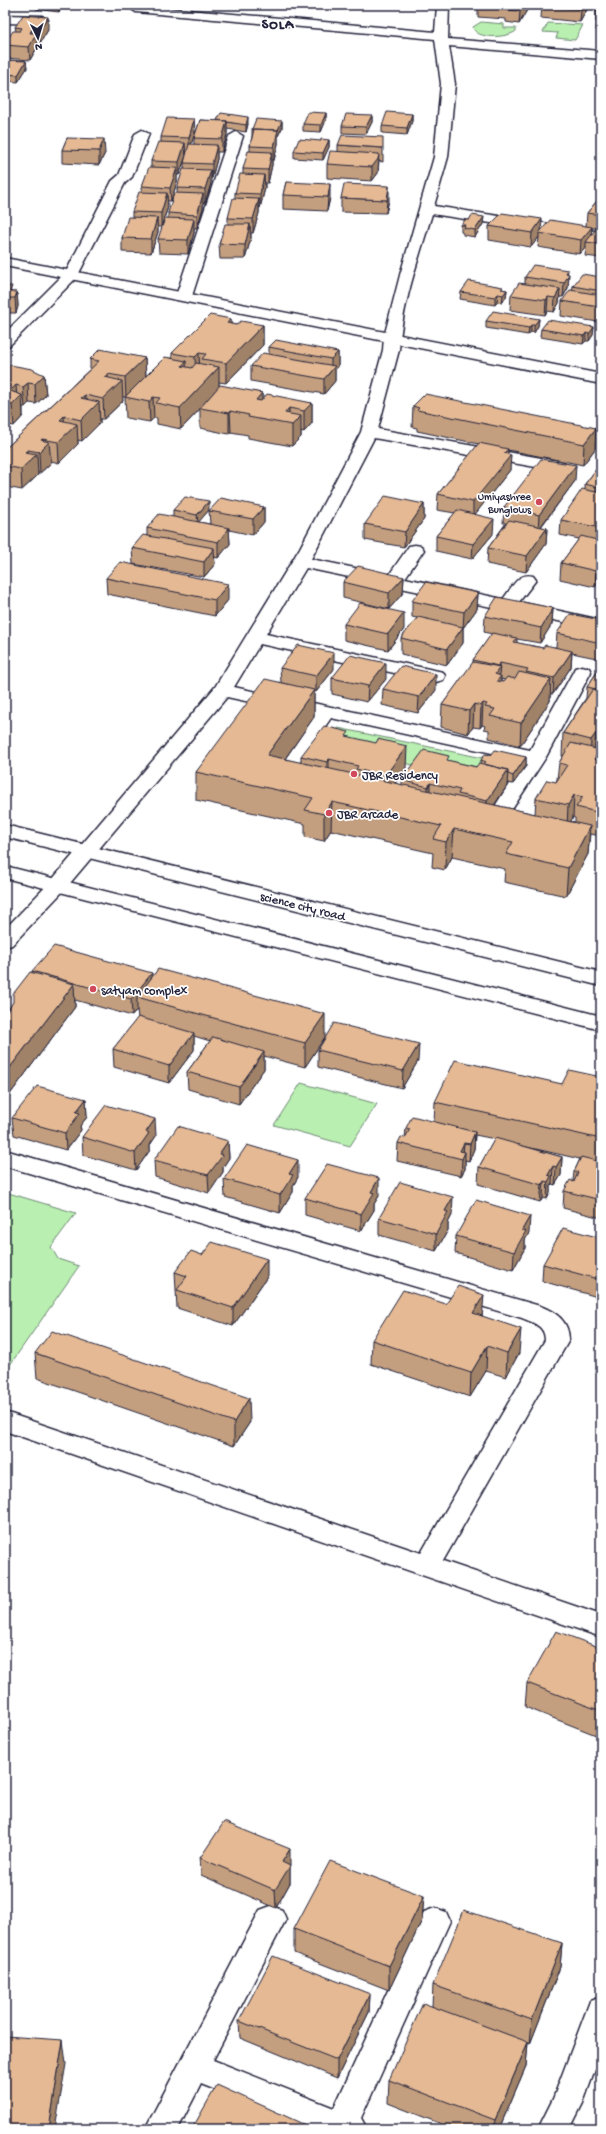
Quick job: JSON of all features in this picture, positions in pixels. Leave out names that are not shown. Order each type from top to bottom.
[{"type":"street","points":[[7,22],[19,5]]},
{"type":"street","points":[[5,941],[58,885],[223,690],[301,562],[368,432],[392,344],[407,275],[441,157],[448,84],[442,39],[443,5]]},
{"type":"street","points":[[136,8],[601,55]]},
{"type":"street","points":[[7,22],[42,20]]},
{"type":"street","points":[[5,342],[72,274],[119,181],[125,177],[142,134]]},
{"type":"street","points":[[184,296],[236,136]]},
{"type":"street","points":[[426,209],[601,236]]},
{"type":"street","points":[[5,262],[184,296],[601,391]]},
{"type":"street","points":[[5,275],[392,344],[601,379]]},
{"type":"street","points":[[368,432],[558,466]]},
{"type":"street","points":[[394,581],[415,550]]},
{"type":"street","points":[[301,562],[601,625]]},
{"type":"street","points":[[508,605],[527,580]]},
{"type":"street","points":[[255,638],[436,676]]},
{"type":"street","points":[[470,819],[493,824],[536,757],[582,672]]},
{"type":"street","points":[[223,690],[536,757]]},
{"type":"street","points":[[302,784],[279,779],[326,712]]},
{"type":"street","name":"science city road","points":[[5,831],[601,979]]},
{"type":"street","points":[[5,872],[601,1023]]},
{"type":"street","points":[[5,1158],[532,1312],[551,1320],[558,1331],[557,1340],[427,1566]]},
{"type":"street","points":[[5,1421],[601,1626]]},
{"type":"street","points":[[161,2129],[271,1919]]},
{"type":"street","points":[[194,2067],[344,2128],[435,1921]]},
{"type":"street","points":[[554,2129],[567,2103],[601,2011]]},
{"type":"green space","points":[[481,22],[504,24],[504,28],[516,28],[516,31],[506,35],[485,36],[475,31],[473,27]]},
{"type":"green space","points":[[548,23],[583,25],[575,40],[556,38],[558,33],[543,32]]},
{"type":"green space","points":[[338,728],[483,758],[472,777],[325,747]]},
{"type":"green space","points":[[301,1083],[377,1104],[350,1146],[274,1125]]},
{"type":"green space","points":[[5,1192],[76,1213],[51,1247],[58,1259],[79,1266],[5,1372]]},
{"type":"building","points":[[491,5],[523,5],[520,11],[506,10],[508,7]]},
{"type":"building","points":[[542,5],[583,5],[581,9]]},
{"type":"building","points":[[599,5],[601,5],[601,10],[596,9]]},
{"type":"building","points":[[601,11],[601,18],[597,17]]},
{"type":"building","points":[[23,15],[48,17],[39,30],[32,29],[30,33],[37,33],[29,47],[5,45],[13,31],[20,31],[22,28],[15,27]]},
{"type":"building","points":[[5,60],[26,61],[18,75],[5,74]]},
{"type":"building","points":[[5,83],[10,83],[5,92]]},
{"type":"building","points":[[308,112],[326,113],[321,125],[303,124]]},
{"type":"building","points":[[387,112],[412,114],[407,128],[382,126]]},
{"type":"building","points":[[221,113],[248,117],[246,125],[217,120]]},
{"type":"building","points":[[346,114],[372,115],[366,127],[342,126]]},
{"type":"building","points":[[167,118],[194,119],[189,138],[161,137]]},
{"type":"building","points":[[256,119],[282,121],[278,130],[252,129]]},
{"type":"building","points":[[200,120],[227,121],[222,139],[194,138]]},
{"type":"building","points":[[254,129],[278,130],[274,147],[250,146]]},
{"type":"building","points":[[342,135],[383,137],[383,148],[338,145]]},
{"type":"building","points":[[67,138],[104,139],[99,151],[62,150]]},
{"type":"building","points":[[299,139],[321,141],[321,139],[329,140],[323,153],[294,151]]},
{"type":"building","points":[[158,142],[185,143],[179,162],[151,161]]},
{"type":"building","points":[[189,144],[217,145],[212,164],[184,163]]},
{"type":"building","points":[[248,151],[272,152],[268,170],[243,169]]},
{"type":"building","points":[[330,151],[379,154],[378,159],[372,167],[327,164]]},
{"type":"building","points":[[149,167],[177,168],[170,188],[142,186]]},
{"type":"building","points":[[183,169],[211,170],[205,189],[177,188]]},
{"type":"building","points":[[240,174],[264,175],[260,194],[235,193]]},
{"type":"building","points":[[286,182],[330,184],[328,197],[283,195]]},
{"type":"building","points":[[344,184],[389,186],[387,200],[341,198]]},
{"type":"building","points":[[139,192],[167,193],[161,213],[132,212]]},
{"type":"building","points":[[174,193],[203,194],[197,215],[168,213]]},
{"type":"building","points":[[601,196],[601,215],[587,213]]},
{"type":"building","points":[[233,198],[259,199],[253,219],[228,218]]},
{"type":"building","points":[[502,213],[542,219],[532,233],[489,226]]},
{"type":"building","points":[[472,215],[484,217],[475,230],[464,228],[465,225],[461,225],[465,220],[469,220]]},
{"type":"building","points":[[128,217],[157,218],[151,239],[122,238]]},
{"type":"building","points":[[165,218],[194,219],[188,240],[158,239]]},
{"type":"building","points":[[550,220],[592,227],[581,240],[539,233]]},
{"type":"building","points":[[225,224],[250,224],[245,245],[219,244]]},
{"type":"building","points":[[597,228],[601,228],[601,244],[586,242]]},
{"type":"building","points":[[533,265],[568,270],[566,273],[569,274],[564,283],[525,277]]},
{"type":"building","points":[[582,274],[601,277],[601,291],[573,286]]},
{"type":"building","points":[[469,281],[503,287],[501,289],[507,290],[503,295],[498,294],[495,297],[461,292]]},
{"type":"building","points":[[519,283],[560,289],[555,298],[548,297],[546,300],[511,295]]},
{"type":"building","points":[[5,286],[12,286],[10,292],[17,292],[15,298],[8,298],[7,302],[5,302]]},
{"type":"building","points":[[570,290],[601,295],[601,305],[599,307],[562,301]]},
{"type":"building","points":[[493,311],[539,319],[529,328],[486,321]]},
{"type":"building","points":[[210,315],[231,319],[227,323],[236,325],[241,321],[263,325],[226,363],[202,359],[206,354],[199,353],[195,357],[172,353]]},
{"type":"building","points":[[548,320],[594,327],[589,334],[586,333],[584,336],[541,329]]},
{"type":"building","points":[[276,340],[338,352],[331,359],[269,347]]},
{"type":"building","points":[[100,349],[145,358],[125,377],[108,374],[105,377],[122,381],[103,399],[85,395],[81,398],[99,402],[81,420],[64,416],[60,420],[77,424],[58,442],[42,439],[41,440],[49,442],[39,452],[28,450],[25,452],[37,454],[21,469],[5,466],[5,449],[99,361],[90,359]]},
{"type":"building","points":[[263,353],[335,366],[324,379],[251,366]]},
{"type":"building","points":[[165,357],[186,361],[182,366],[192,368],[196,363],[219,367],[180,408],[156,403],[160,398],[153,397],[149,402],[125,397]]},
{"type":"building","points":[[5,364],[32,369],[44,375],[35,384],[28,383],[23,387],[16,385],[10,391],[22,395],[12,405],[7,404],[5,406]]},
{"type":"building","points":[[220,385],[262,393],[256,400],[261,401],[267,394],[312,403],[304,411],[289,408],[285,413],[301,416],[292,425],[248,417],[249,415],[230,411],[229,413],[200,408]]},
{"type":"building","points":[[425,394],[596,428],[584,444],[417,410],[419,408],[413,406]]},
{"type":"building","points":[[479,443],[508,449],[504,453],[511,455],[473,502],[438,494]]},
{"type":"building","points":[[541,459],[576,465],[539,515],[504,507]]},
{"type":"building","points":[[601,463],[601,488],[585,484]]},
{"type":"building","points":[[582,489],[601,493],[601,528],[561,520]]},
{"type":"building","points":[[385,496],[424,504],[405,532],[365,524]]},
{"type":"building","points":[[185,497],[209,501],[197,515],[173,510]]},
{"type":"building","points":[[221,498],[264,507],[253,519],[209,511]]},
{"type":"building","points":[[457,510],[494,519],[473,544],[436,536]]},
{"type":"building","points":[[159,514],[229,528],[218,542],[147,528]]},
{"type":"building","points":[[509,520],[547,528],[527,556],[488,548]]},
{"type":"building","points":[[143,535],[214,548],[204,562],[132,548]]},
{"type":"building","points":[[581,536],[601,541],[601,565],[596,571],[561,563]]},
{"type":"building","points":[[120,562],[228,584],[215,600],[106,578]]},
{"type":"building","points":[[358,566],[404,577],[389,593],[343,582]]},
{"type":"building","points":[[426,582],[478,593],[464,612],[412,601]]},
{"type":"building","points":[[497,597],[553,608],[541,628],[485,616]]},
{"type":"building","points":[[360,603],[404,613],[388,634],[344,624]]},
{"type":"building","points":[[570,614],[601,620],[601,643],[557,633]]},
{"type":"building","points":[[418,617],[463,627],[447,649],[401,638]]},
{"type":"building","points":[[492,633],[517,638],[514,642],[543,648],[545,645],[572,651],[554,678],[526,672],[528,669],[500,663],[498,666],[473,660]]},
{"type":"building","points":[[298,645],[334,653],[316,676],[280,668]]},
{"type":"building","points":[[350,655],[386,663],[368,686],[332,678]]},
{"type":"building","points":[[473,662],[500,667],[495,674],[501,676],[497,681],[503,682],[507,677],[515,679],[519,672],[551,679],[521,723],[490,716],[495,709],[485,707],[487,704],[483,703],[481,706],[474,704],[469,711],[442,705]]},
{"type":"building","points":[[401,666],[436,674],[419,697],[383,689]]},
{"type":"building","points":[[601,666],[601,690],[587,687]]},
{"type":"building","points":[[265,679],[314,690],[267,755],[590,826],[568,868],[506,854],[513,842],[454,829],[446,842],[433,839],[441,826],[332,802],[324,814],[305,810],[313,798],[196,772]]},
{"type":"building","points":[[593,689],[601,691],[601,734],[596,733],[591,740],[563,733]]},
{"type":"building","points":[[324,726],[349,732],[346,736],[376,743],[378,739],[407,746],[385,776],[356,769],[358,766],[329,759],[327,762],[301,756]]},
{"type":"building","points":[[571,743],[600,750],[594,759],[601,761],[601,813],[576,807],[583,797],[574,795],[568,805],[536,798],[547,780],[556,782],[567,765],[559,763]]},
{"type":"building","points":[[424,750],[449,756],[447,760],[476,767],[479,763],[508,770],[487,801],[458,794],[460,790],[430,783],[428,787],[402,780]]},
{"type":"building","points":[[495,750],[526,757],[513,776],[508,774],[508,770],[484,764],[486,762],[481,760],[485,754],[491,755]]},
{"type":"building","points":[[54,946],[152,973],[131,999],[32,971]]},
{"type":"building","points":[[158,969],[325,1014],[305,1043],[137,997]]},
{"type":"building","points":[[30,972],[74,984],[5,1074],[5,1015],[13,1002],[13,994]]},
{"type":"building","points":[[138,1017],[194,1033],[169,1066],[113,1049]]},
{"type":"building","points":[[334,1023],[419,1044],[403,1071],[318,1050]]},
{"type":"building","points":[[213,1037],[264,1052],[239,1087],[187,1072]]},
{"type":"building","points":[[455,1060],[562,1084],[569,1070],[601,1077],[601,1139],[435,1102]]},
{"type":"building","points":[[37,1086],[86,1099],[76,1112],[80,1113],[65,1133],[12,1118]]},
{"type":"building","points":[[106,1105],[155,1119],[146,1132],[149,1133],[135,1153],[82,1137]]},
{"type":"building","points":[[412,1116],[475,1132],[470,1144],[464,1143],[460,1151],[465,1152],[462,1159],[398,1143],[401,1137],[405,1138],[410,1129],[406,1128]]},
{"type":"building","points":[[178,1126],[228,1141],[219,1154],[223,1155],[208,1175],[154,1160]]},
{"type":"building","points":[[495,1138],[562,1157],[556,1167],[553,1166],[548,1175],[551,1176],[548,1182],[544,1181],[542,1185],[479,1167]]},
{"type":"building","points":[[247,1145],[298,1160],[289,1174],[293,1175],[280,1195],[224,1179]]},
{"type":"building","points":[[581,1157],[601,1162],[601,1200],[564,1191],[570,1180],[574,1182],[578,1172],[574,1172]]},
{"type":"building","points":[[327,1164],[379,1178],[371,1192],[374,1193],[361,1214],[305,1198]]},
{"type":"building","points":[[400,1182],[453,1197],[445,1211],[448,1212],[436,1234],[379,1218]]},
{"type":"building","points":[[476,1200],[530,1216],[522,1230],[526,1231],[514,1252],[456,1236]]},
{"type":"building","points":[[563,1228],[601,1238],[601,1280],[543,1264]]},
{"type":"building","points":[[212,1242],[267,1259],[233,1308],[177,1290],[187,1276],[175,1272],[191,1251],[202,1255]]},
{"type":"building","points":[[458,1286],[484,1295],[473,1313],[521,1329],[507,1353],[487,1346],[471,1373],[372,1340],[403,1290],[446,1304]]},
{"type":"building","points":[[52,1331],[249,1398],[234,1422],[35,1353]]},
{"type":"building","points":[[556,1631],[601,1648],[601,1711],[527,1683]]},
{"type":"building","points":[[224,1822],[290,1849],[282,1862],[290,1866],[275,1890],[200,1858]]},
{"type":"building","points":[[330,1861],[424,1896],[389,1966],[294,1929]]},
{"type":"building","points":[[464,1910],[562,1943],[532,2020],[433,1985]]},
{"type":"building","points":[[273,1956],[370,1994],[337,2060],[239,2021]]},
{"type":"building","points":[[423,2003],[528,2042],[495,2120],[389,2080]]},
{"type":"building","points":[[5,2036],[63,2040],[49,2129],[5,2129]]},
{"type":"building","points":[[217,2085],[314,2129],[192,2129]]},
{"type":"place","name":"Umiyashree Bunglows","points":[[539,502]]},
{"type":"place","name":"JBR Residency","points":[[354,774]]},
{"type":"place","name":"JBR arcade","points":[[329,813]]},
{"type":"place","name":"satyam complex","points":[[93,989]]},
{"type":"district","name":"SOLA","points":[[278,23]]}]
